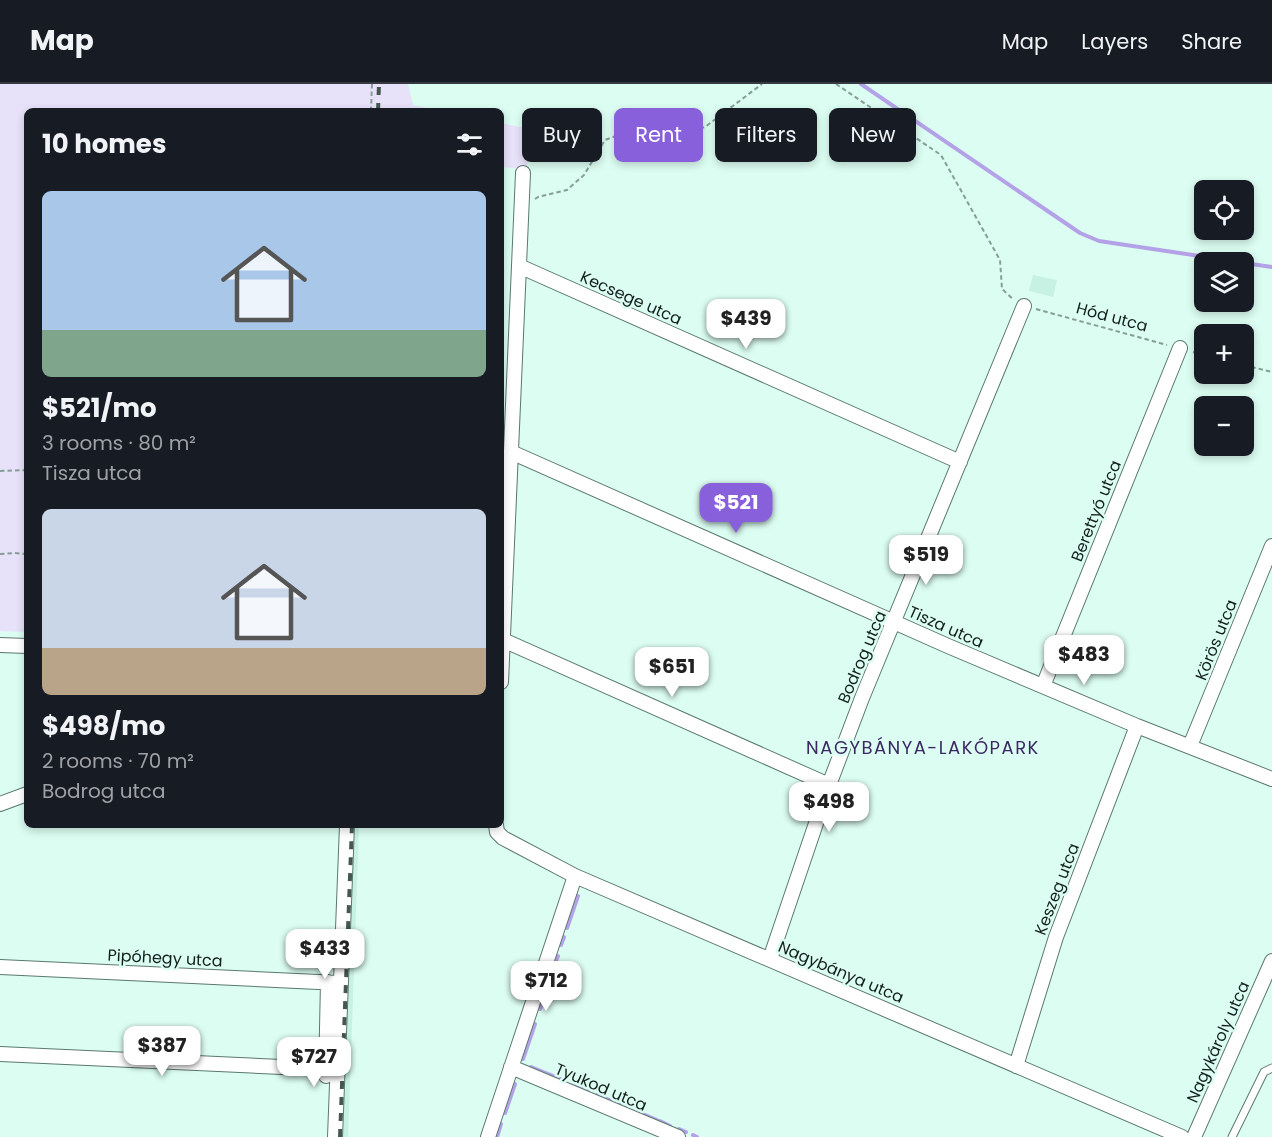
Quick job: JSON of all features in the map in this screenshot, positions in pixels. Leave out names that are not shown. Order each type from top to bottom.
[{"type":"street","points":[[504,616],[522,173]]},
{"type":"street","name":"Kecsege utca","points":[[519,266],[960,462]]},
{"type":"street","name":"Bodrog utca","points":[[770,959],[829,785],[960,462],[1019,303]]},
{"type":"street","name":"Berettyó utca","points":[[1043,686],[1180,348]]},
{"type":"street","name":"Tisza utca","points":[[511,452],[894,622],[1137,726],[1272,779]]},
{"type":"street","name":"Körös utca","points":[[1190,746],[1272,546]]},
{"type":"street","points":[[504,640],[829,785]]},
{"type":"street","points":[[0,645],[24,646]]},
{"type":"street","name":"Keszeg utca","points":[[1016,1066],[1056,937],[1137,726]]},
{"type":"street","points":[[0,804],[24,795]]},
{"type":"street","points":[[337,1099],[325,1070],[348,828]]},
{"type":"street","name":"Nagybánya utca","points":[[497,828],[503,838],[575,876],[1182,1137]]},
{"type":"street","points":[[488,1137],[575,876]]},
{"type":"street","name":"Nagykároly utca","points":[[1194,1137],[1272,961]]},
{"type":"street","name":"Pipóhegy utca","points":[[0,967],[334,983]]},
{"type":"street","points":[[334,983],[337,1099],[335,1137]]},
{"type":"street","points":[[0,1054],[325,1070]]},
{"type":"street","name":"Tyukod utca","points":[[511,1067],[678,1137]]},
{"type":"lane","points":[[1232,1137],[1264,1072],[1272,1068]]},
{"type":"path","points":[[371,108],[372,84]]},
{"type":"path","points":[[531,205],[538,197],[567,190],[584,175],[605,140],[633,130],[675,136],[705,127],[762,84]]},
{"type":"path","points":[[836,84],[941,155],[1000,260],[1002,289],[1019,303]]},
{"type":"path","name":"Hód utca","points":[[1019,303],[1194,352]]},
{"type":"path","points":[[1254,368],[1272,372]]},
{"type":"path","points":[[0,471],[24,470]]},
{"type":"path","points":[[0,554],[24,554]]},
{"type":"shaded area","points":[[0,84],[408,84],[413,105],[427,108],[24,108],[24,632],[0,631]]},
{"type":"shaded area","points":[[504,124],[522,127],[522,162],[528,162],[527,169],[504,167]]},
{"type":"shaded area","points":[[1033,275],[1057,280],[1053,297],[1029,291]]},
{"type":"shaded area","points":[[344,828],[359,828],[348,1137],[333,1137]]},
{"type":"waterway","points":[[861,84],[1080,233],[1099,241],[1194,255]]},
{"type":"waterway","points":[[1254,264],[1272,267]]},
{"type":"waterway","points":[[567,928],[578,896]]},
{"type":"waterway","points":[[561,945],[564,937]]},
{"type":"waterway","points":[[554,966],[558,956]]},
{"type":"waterway","points":[[540,1009],[546,992]]},
{"type":"waterway","points":[[523,1059],[535,1024]]},
{"type":"waterway","points":[[531,1067],[563,1080]]},
{"type":"waterway","points":[[505,1113],[515,1084]]},
{"type":"waterway","points":[[573,1085],[589,1091]]},
{"type":"waterway","points":[[597,1095],[627,1107]]},
{"type":"waterway","points":[[638,1112],[657,1120]]},
{"type":"waterway","points":[[660,1121],[670,1126]]},
{"type":"waterway","points":[[497,1137],[501,1124]]},
{"type":"waterway","points":[[679,1129],[686,1132]]},
{"type":"waterway","points":[[693,1135],[697,1137]]},
{"type":"railway","points":[[378,108],[379,84]]},
{"type":"railway","points":[[340,1137],[352,828]]},
{"type":"district","name":"NAGYBÁNYA-LAKÓPARK","points":[[923,747]]}]
